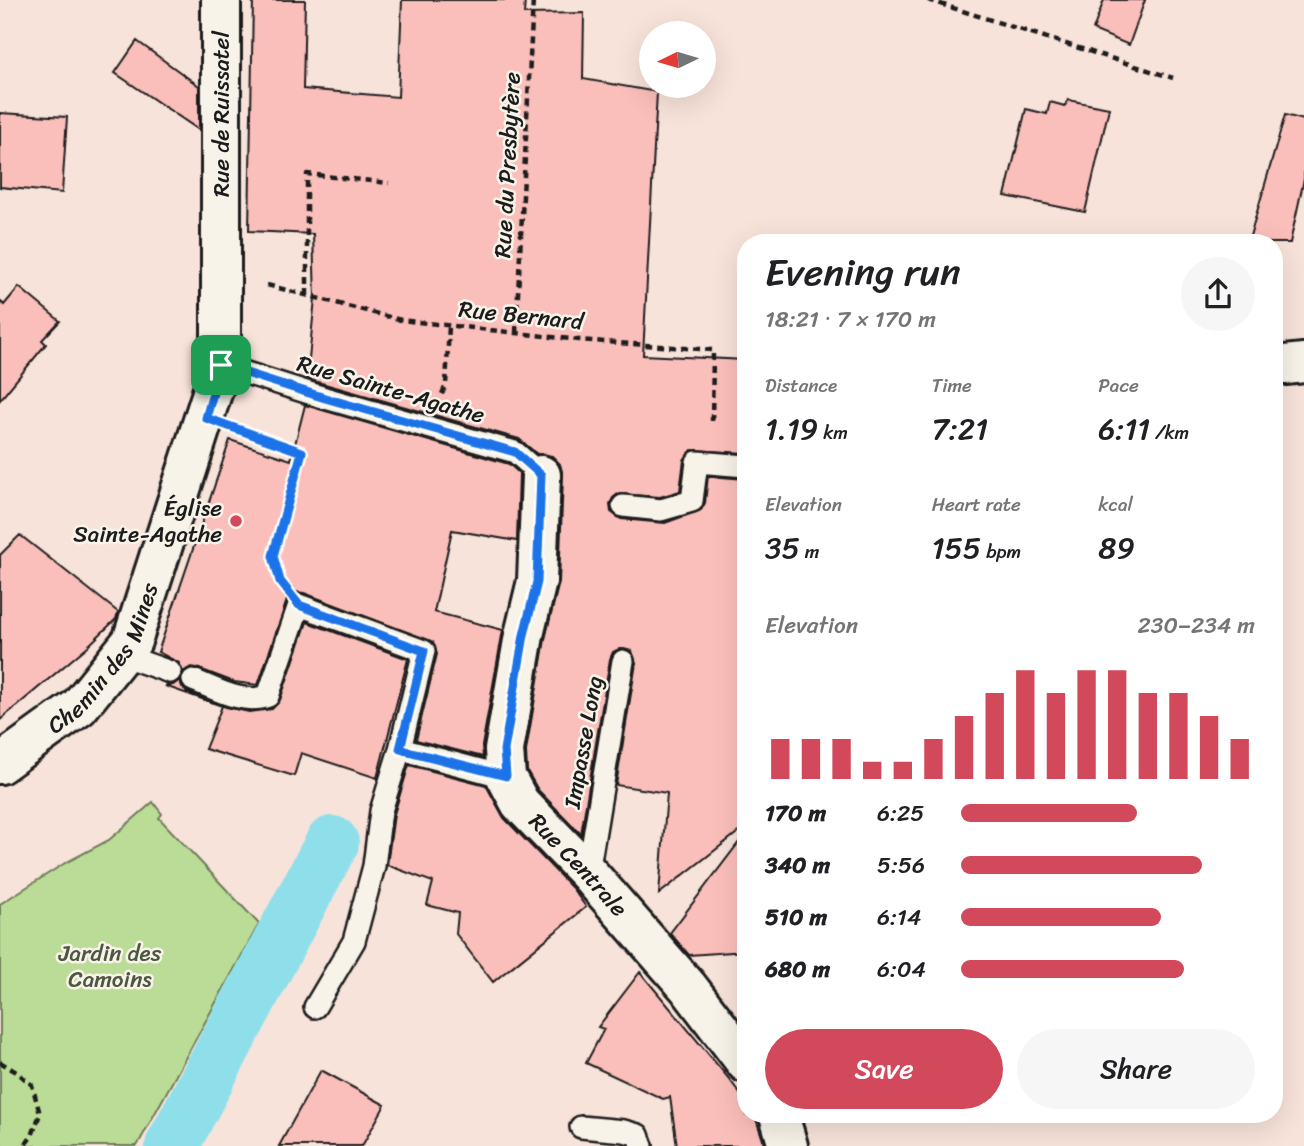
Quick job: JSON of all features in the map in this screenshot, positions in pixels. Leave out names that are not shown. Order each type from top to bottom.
[{"type":"street","name":"Rue de Ruissatel","points":[[221,0],[221,365]]},
{"type":"street","name":"Chemin des Mines","points":[[0,764],[79,707],[132,641],[221,365]]},
{"type":"street","name":"Rue Centrale","points":[[541,475],[537,582],[524,635],[504,750],[506,776],[520,803],[588,873],[688,987],[737,1051]]},
{"type":"street","points":[[781,1123],[788,1146]]},
{"type":"lane","name":"Rue Sainte-Agathe","points":[[221,365],[325,398],[515,452],[541,475]]},
{"type":"lane","points":[[623,506],[661,510],[692,501],[697,462],[737,465]]},
{"type":"lane","points":[[192,680],[244,699],[256,700],[268,696],[299,605],[424,651],[400,749],[381,811],[374,866],[354,941],[315,1007]]},
{"type":"lane","points":[[122,655],[170,672]]},
{"type":"lane","name":"Impasse Long","points":[[588,873],[623,661]]},
{"type":"lane","points":[[400,749],[506,776]]},
{"type":"lane","points":[[581,1127],[638,1135],[642,1146]]},
{"type":"path","name":"Rue du Presbytère","points":[[516,332],[533,0]]},
{"type":"path","points":[[928,0],[1173,78]]},
{"type":"path","points":[[307,296],[307,174],[389,183]]},
{"type":"path","name":"Rue Bernard","points":[[221,272],[401,320],[713,351],[711,461]]},
{"type":"path","points":[[447,364],[449,325]]},
{"type":"path","points":[[201,431],[302,452],[273,556],[280,581],[299,605]]},
{"type":"path","points":[[0,1062],[32,1085],[40,1114],[32,1136],[24,1146]]},
{"type":"green space","name":"Jardin des Camoins","points":[[153,802],[162,814],[159,818],[259,924],[137,1146],[0,1146],[0,904],[65,863],[109,840]]},
{"type":"building","points":[[253,0],[305,0],[303,89],[398,97],[402,0],[525,0],[524,14],[584,13],[583,79],[639,89],[639,98],[657,98],[643,355],[737,360],[737,452],[692,450],[684,460],[680,491],[660,497],[618,494],[610,504],[611,512],[621,519],[665,523],[701,510],[705,503],[708,476],[737,478],[737,833],[659,894],[667,793],[616,785],[636,663],[632,651],[619,649],[613,652],[610,659],[581,834],[538,790],[527,771],[526,751],[545,639],[559,582],[563,476],[560,464],[552,456],[537,454],[519,439],[307,379],[315,298],[313,234],[249,231]]},
{"type":"building","points":[[1104,0],[1145,0],[1129,45],[1093,30]]},
{"type":"building","points":[[137,41],[199,86],[199,130],[115,73]]},
{"type":"building","points":[[1068,100],[1109,108],[1085,212],[1005,196],[1026,109],[1047,114],[1050,102],[1065,106]]},
{"type":"building","points":[[0,113],[67,117],[62,193],[0,187]]},
{"type":"building","points":[[1285,115],[1304,120],[1304,179],[1290,243],[1283,243],[1283,234],[1251,234]]},
{"type":"building","points":[[19,287],[60,321],[42,340],[46,344],[0,400],[0,301],[4,305]]},
{"type":"building","points":[[305,405],[509,464],[519,473],[517,541],[452,530],[434,612],[503,630],[482,746],[483,757],[416,740],[437,654],[433,642],[304,593],[296,592],[287,600],[258,685],[234,682],[197,668],[191,667],[183,672],[179,663],[158,652],[230,440],[291,460]]},
{"type":"building","points":[[20,535],[118,612],[116,619],[88,646],[0,720],[0,555]]},
{"type":"building","points":[[307,622],[408,659],[377,778],[301,753],[294,776],[205,749],[222,706],[165,686],[180,680],[187,692],[226,707],[249,712],[272,709],[280,700]]},
{"type":"building","points":[[409,765],[486,785],[504,818],[572,888],[586,907],[493,982],[456,934],[458,913],[427,905],[433,882],[387,865],[394,814]]},
{"type":"building","points":[[737,845],[737,952],[689,955],[670,933]]},
{"type":"building","points":[[640,972],[737,1090],[737,1123],[757,1123],[765,1146],[677,1146],[670,1097],[663,1099],[586,1063],[604,1029],[598,1027]]},
{"type":"building","points":[[321,1070],[385,1105],[362,1146],[279,1146]]},
{"type":"waterway","points":[[172,1146],[332,843]]},
{"type":"place","name":"Église Sainte-Agathe","points":[[236,521]]},
{"type":"route","points":[[221,365],[325,398],[515,452],[541,475],[537,582],[524,635],[504,750],[506,776],[400,749],[424,651],[299,605],[280,581],[273,556],[302,452],[206,418],[221,365]]}]
